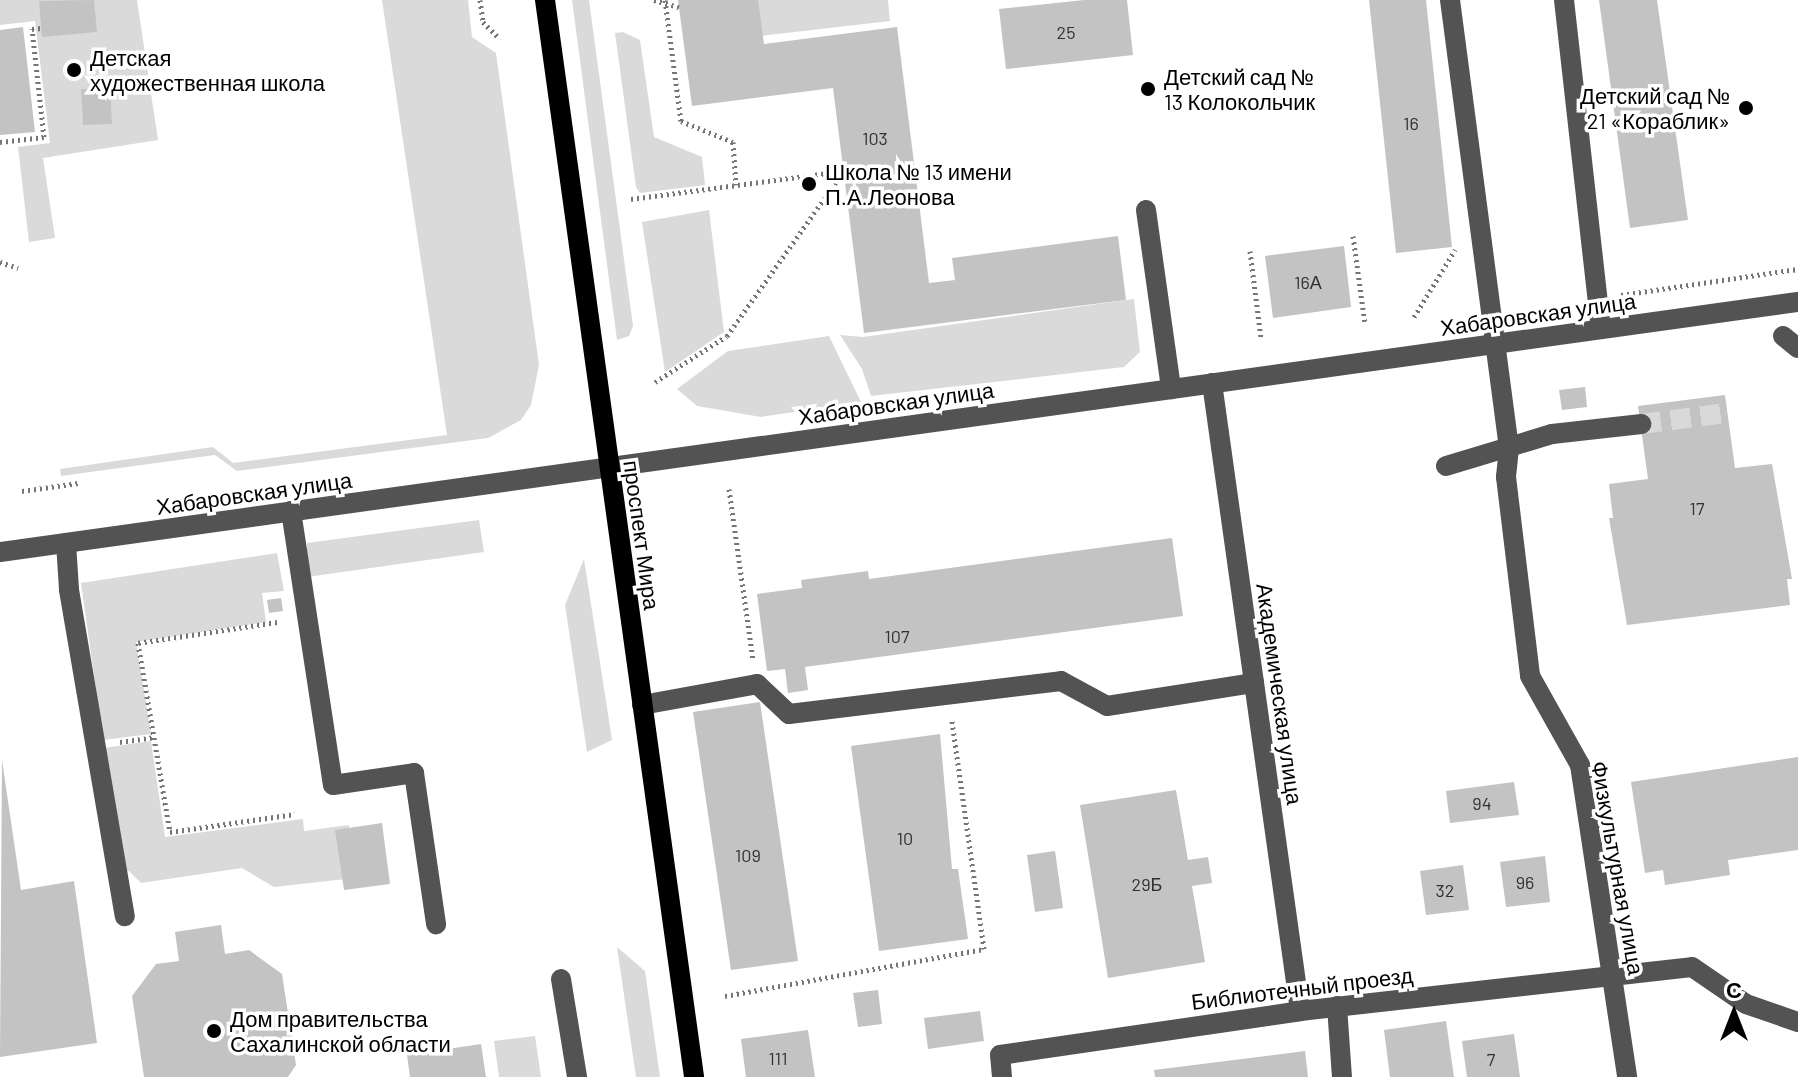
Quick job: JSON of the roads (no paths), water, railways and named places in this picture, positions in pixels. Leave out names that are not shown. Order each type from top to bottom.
[{"type":"main road","name":"проспект Мира","points":[[545,0],[694,1077]]},
{"type":"street","name":"Физкультурная улица","points":[[1450,0],[1509,448],[1506,477],[1530,676],[1580,765],[1627,1077]]},
{"type":"street","points":[[1564,0],[1601,329]]},
{"type":"street","points":[[1146,210],[1171,389]]},
{"type":"street","name":"Хабаровская улица","points":[[0,552],[1798,302]]},
{"type":"street","points":[[1798,334],[1783,336],[1798,348]]},
{"type":"street","name":"Академическая улица","points":[[1212,383],[1300,1011]]},
{"type":"street","points":[[1446,466],[1552,434],[1641,424]]},
{"type":"street","points":[[291,511],[333,785],[414,773],[436,924]]},
{"type":"street","points":[[66,543],[69,590],[125,916]]},
{"type":"street","points":[[642,705],[757,684],[789,714],[1061,681],[1107,706],[1254,683]]},
{"type":"street","name":"Библиотечный проезд","points":[[1002,1077],[1000,1055],[1337,1006],[1692,967],[1746,1004],[1798,1022]]},
{"type":"street","points":[[561,979],[577,1077]]},
{"type":"street","points":[[1337,1006],[1342,1077]]},
{"type":"tunnel","points":[[1641,424],[1727,413]]},
{"type":"place","name":"Детская художественная школа","points":[[74,70]]},
{"type":"place","name":"Детский сад № 13 Колокольчик","points":[[1148,89]]},
{"type":"place","name":"Детский сад № 21 «Кораблик»","points":[[1746,108]]},
{"type":"place","name":"Школа № 13 имени П.А.Леонова","points":[[809,184]]},
{"type":"place","name":"Дом правительства Сахалинской области","points":[[214,1031]]}]
